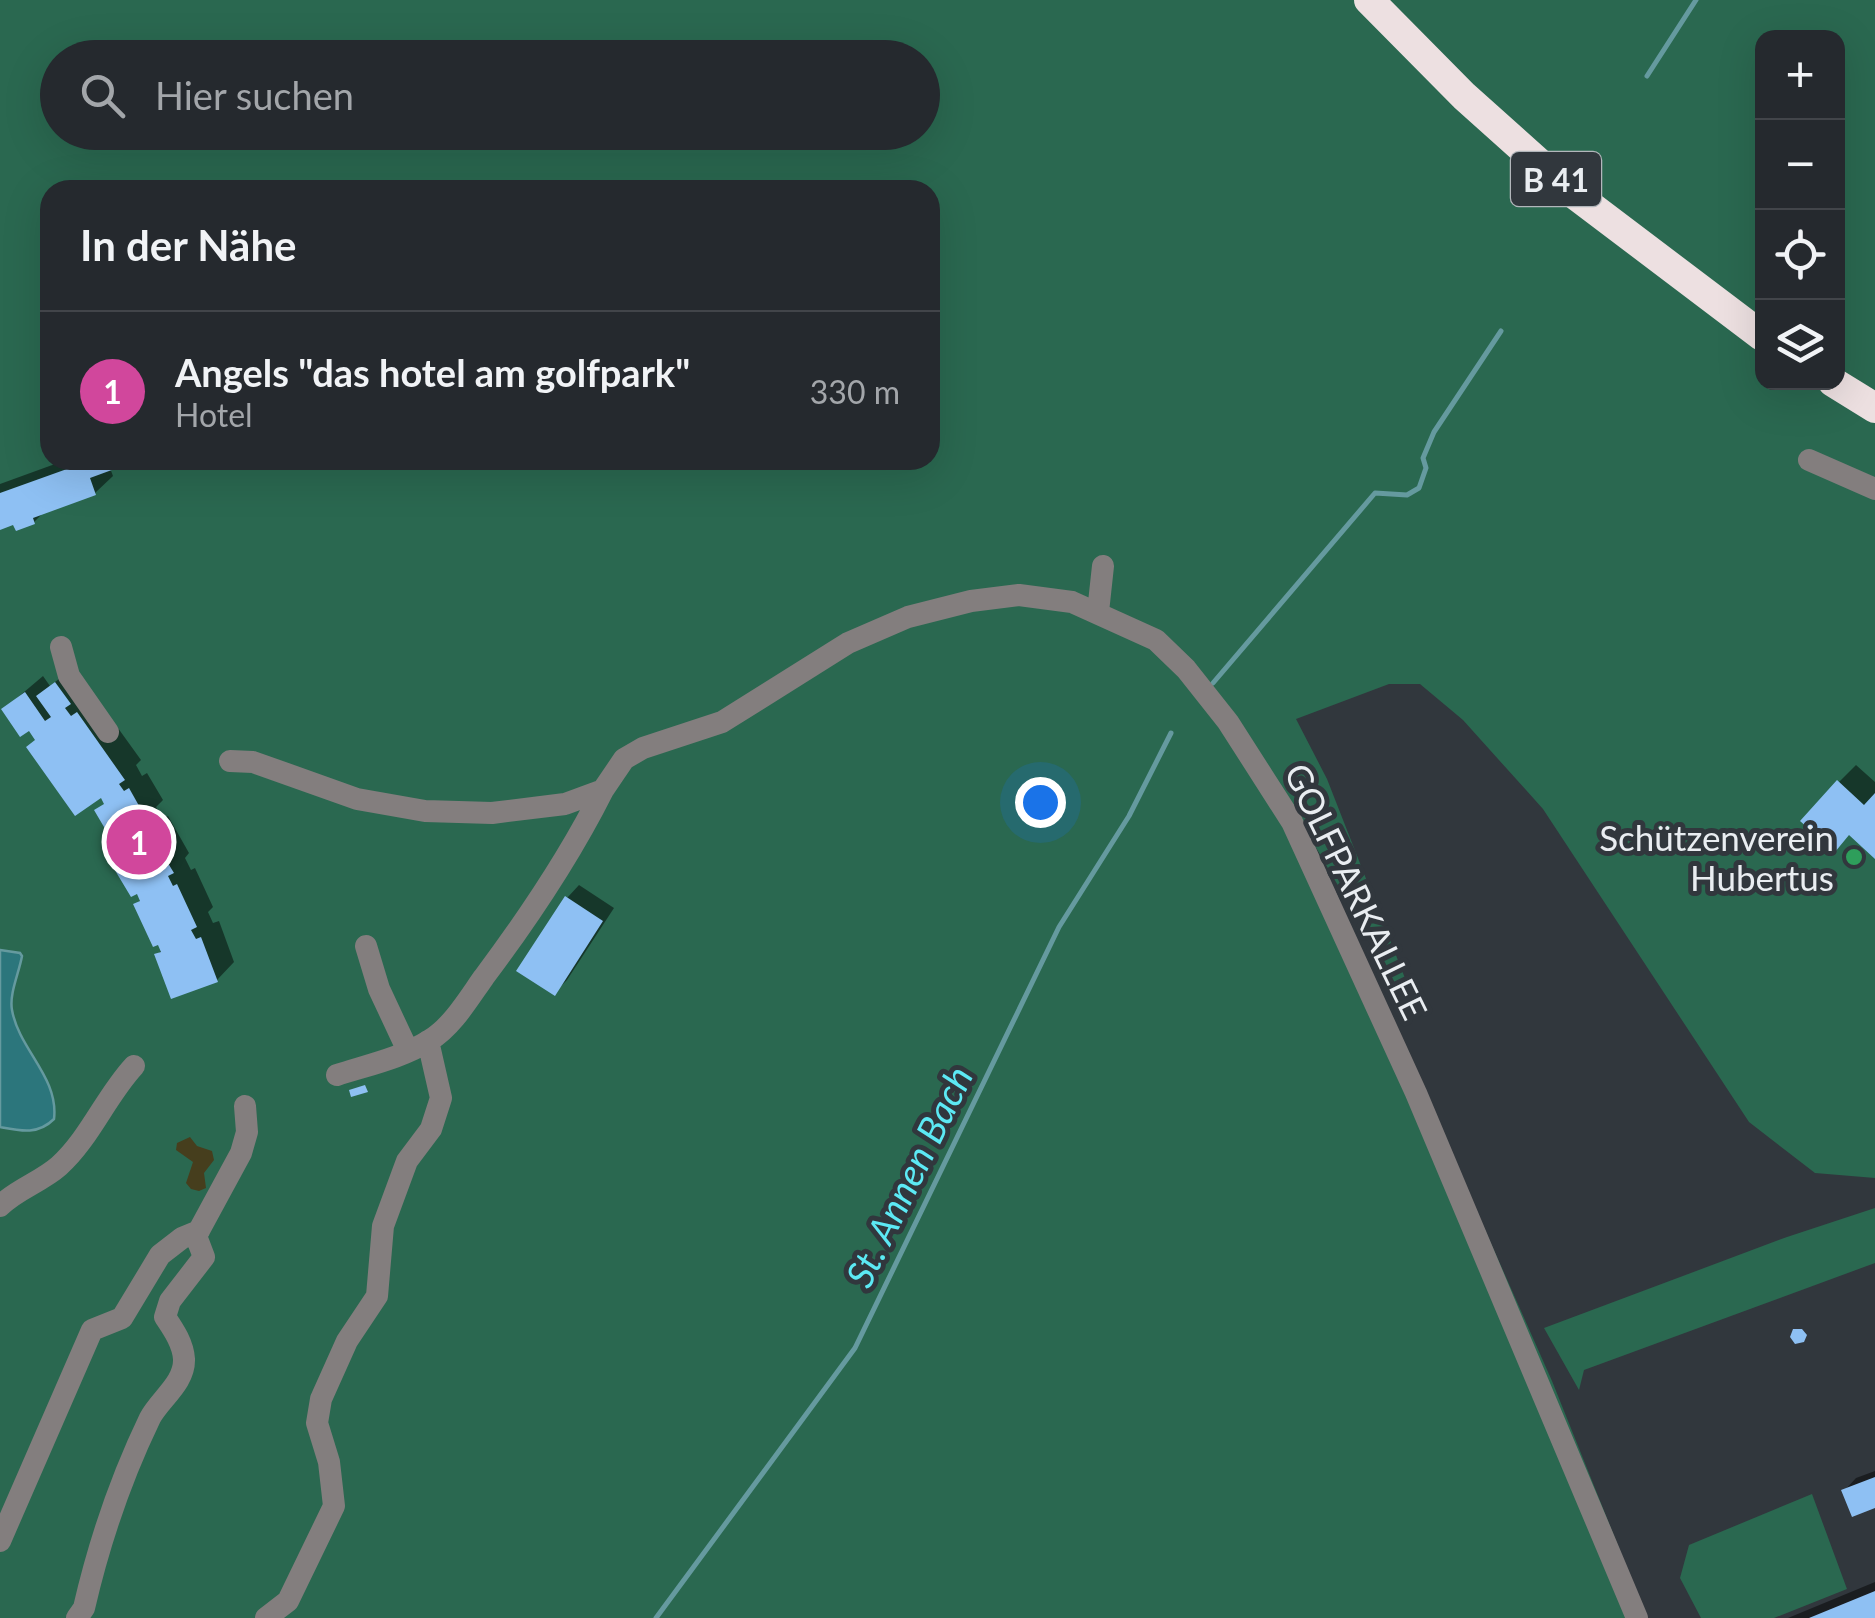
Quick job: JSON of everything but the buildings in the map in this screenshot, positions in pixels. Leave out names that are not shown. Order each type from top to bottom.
[{"type":"highway","name":"B 41","points":[[1368,0],[1464,96],[1569,190],[1755,331]]},
{"type":"highway","points":[[1845,389],[1875,408]]},
{"type":"lane","points":[[1809,460],[1875,488]]},
{"type":"lane","points":[[1098,612],[1103,566]]},
{"type":"lane","name":"GOLFPARKALLEE","points":[[418,1046],[464,1004],[525,922],[624,759],[643,748],[722,722],[848,642],[908,617],[970,601],[1019,595],[1072,602],[1098,612],[1156,640],[1186,669],[1228,722],[1292,822],[1416,1093],[1637,1618]]},
{"type":"lane","points":[[60,647],[69,676],[108,732]]},
{"type":"lane","points":[[230,761],[253,762],[356,798],[424,811],[492,813],[564,804],[603,790]]},
{"type":"lane","points":[[266,1618],[288,1601],[334,1506],[330,1462],[317,1423],[321,1398],[346,1341],[377,1296],[383,1226],[407,1161],[431,1129],[441,1098],[418,1046],[379,989],[366,946]]},
{"type":"lane","points":[[337,1075],[418,1046]]},
{"type":"lane","points":[[0,1206],[11,1195],[57,1168],[79,1145],[114,1088],[134,1066]]},
{"type":"lane","points":[[76,1618],[84,1608],[123,1478],[153,1413],[176,1386],[184,1361],[177,1334],[164,1317],[170,1301],[204,1257],[196,1236],[241,1153],[248,1132],[245,1106]]},
{"type":"lane","points":[[0,1541],[92,1330],[122,1318],[160,1255],[199,1231]]},
{"type":"green space","points":[[0,0],[1875,0],[1875,1178],[1815,1173],[1749,1122],[1543,809],[1463,720],[1420,684],[1389,684],[1296,719],[1327,779],[1410,991],[1407,1005],[1314,844],[1552,1381],[1647,1618],[0,1618]]},
{"type":"green space","points":[[1875,1208],[1875,1263],[1584,1370],[1579,1390],[1544,1328],[1787,1237]]},
{"type":"green space","points":[[1812,1494],[1847,1589],[1774,1618],[1701,1618],[1680,1578],[1689,1545]]},
{"type":"sand","points":[[190,1137],[197,1146],[212,1151],[214,1160],[204,1173],[206,1188],[199,1191],[186,1183],[193,1162],[176,1150],[177,1143]]},
{"type":"water","points":[[0,950],[22,956],[12,1010],[54,1104],[54,1119],[35,1130],[0,1127]]},
{"type":"waterway","name":"St. Annen Bach","points":[[1647,76],[1696,0]]},
{"type":"waterway","name":"St. Annen Bach","points":[[1213,683],[1375,493],[1407,495],[1419,488],[1426,468],[1423,458],[1434,432],[1501,331]]},
{"type":"waterway","name":"St. Annen Bach","points":[[656,1618],[855,1348],[1059,927],[1129,816],[1171,733]]},
{"type":"place","name":"Angels \"das hotel am golfpark\"","points":[[139,842]]},
{"type":"place","name":"Schützenverein Hubertus","points":[[1854,857]]}]
